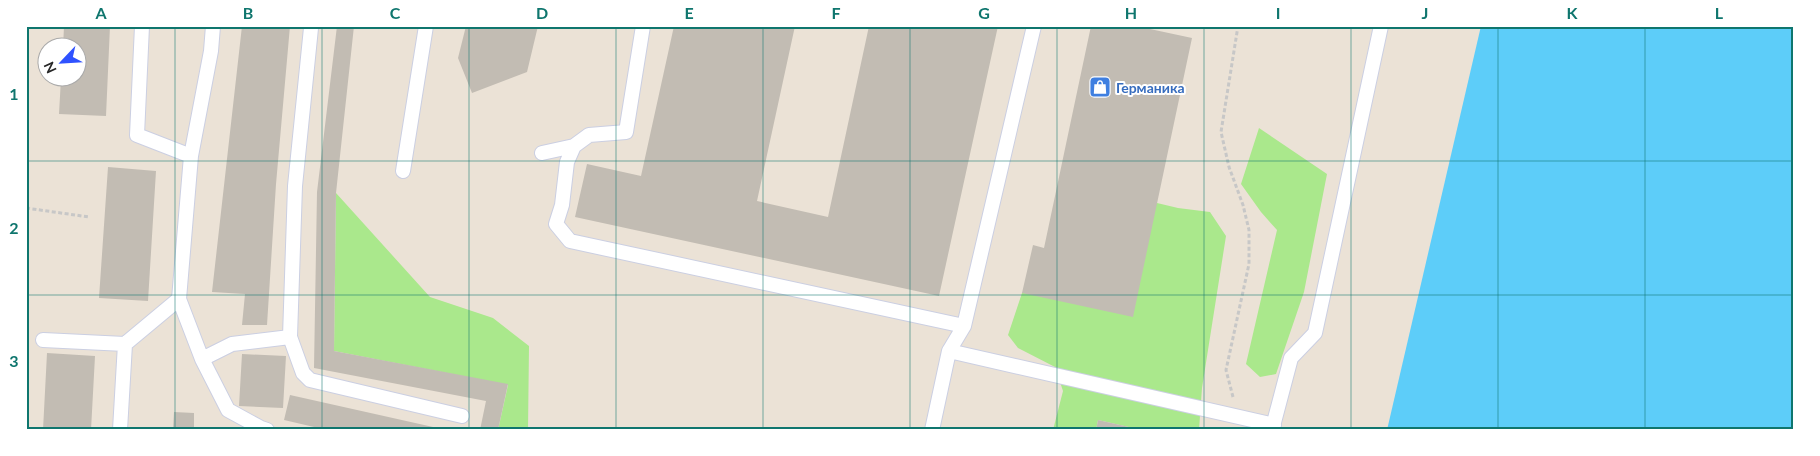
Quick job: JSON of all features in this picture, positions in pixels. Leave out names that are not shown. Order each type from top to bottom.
[{"type":"lane","points":[[142,26],[137,135],[190,156]]},
{"type":"lane","points":[[213,26],[211,51],[190,156],[179,299],[202,359],[228,410],[267,430]]},
{"type":"lane","points":[[403,171],[426,26]]},
{"type":"lane","points":[[542,153],[574,146],[589,135],[626,132],[642,26]]},
{"type":"lane","points":[[932,430],[949,351],[964,326],[1034,26]]},
{"type":"lane","points":[[949,351],[1239,416],[1273,427],[1291,358],[1315,333],[1381,26]]},
{"type":"lane","points":[[311,28],[295,186],[290,337],[303,373],[310,380],[462,416]]},
{"type":"lane","points":[[574,146],[567,162],[562,205],[556,224],[570,241],[964,326]]},
{"type":"lane","points":[[43,340],[125,344],[179,299]]},
{"type":"lane","points":[[202,359],[232,344],[290,337]]},
{"type":"lane","points":[[120,430],[125,344]]},
{"type":"path","points":[[1238,26],[1221,132],[1229,168],[1243,205],[1249,230],[1249,264],[1226,370],[1239,416]]},
{"type":"path","points":[[26,208],[89,217]]},
{"type":"green space","points":[[1259,128],[1327,174],[1304,292],[1276,374],[1260,377],[1246,364],[1277,230],[1261,212],[1241,184]]},
{"type":"green space","points":[[336,193],[430,297],[493,318],[529,346],[528,430],[498,430],[508,385],[334,351]]},
{"type":"green space","points":[[1157,203],[1210,212],[1226,236],[1202,388],[1199,430],[1142,430],[1098,420],[1096,430],[1053,430],[1063,391],[1055,367],[1018,348],[1008,335],[1022,293]]},
{"type":"water","points":[[1481,26],[1794,26],[1794,430],[1387,430]]},
{"type":"building","points":[[64,26],[110,26],[106,116],[59,114],[60,88],[88,88],[88,38],[63,38]]},
{"type":"building","points":[[242,26],[290,26],[276,184],[267,325],[242,325],[245,294],[212,292]]},
{"type":"building","points":[[337,26],[354,26],[336,193],[334,351],[508,384],[498,430],[480,430],[486,401],[314,368],[317,192]]},
{"type":"building","points":[[466,26],[538,26],[527,72],[472,93],[458,58]]},
{"type":"building","points":[[674,26],[795,26],[757,201],[828,217],[869,26],[998,26],[939,296],[575,217],[587,164],[641,176]]},
{"type":"building","points":[[1091,26],[1136,26],[1192,38],[1133,317],[1022,293],[1033,245],[1044,248]]},
{"type":"building","points":[[108,167],[156,171],[148,301],[99,298]]},
{"type":"building","points":[[47,353],[95,356],[91,430],[43,430]]},
{"type":"building","points":[[242,354],[286,356],[283,408],[239,406]]},
{"type":"building","points":[[290,395],[442,430],[327,430],[284,420]]},
{"type":"building","points":[[174,412],[194,413],[194,430],[173,430]]},
{"type":"building","points":[[1098,420],[1138,429],[1138,430],[1096,430]]},
{"type":"place","name":"Германика","points":[[1100,87]]}]
